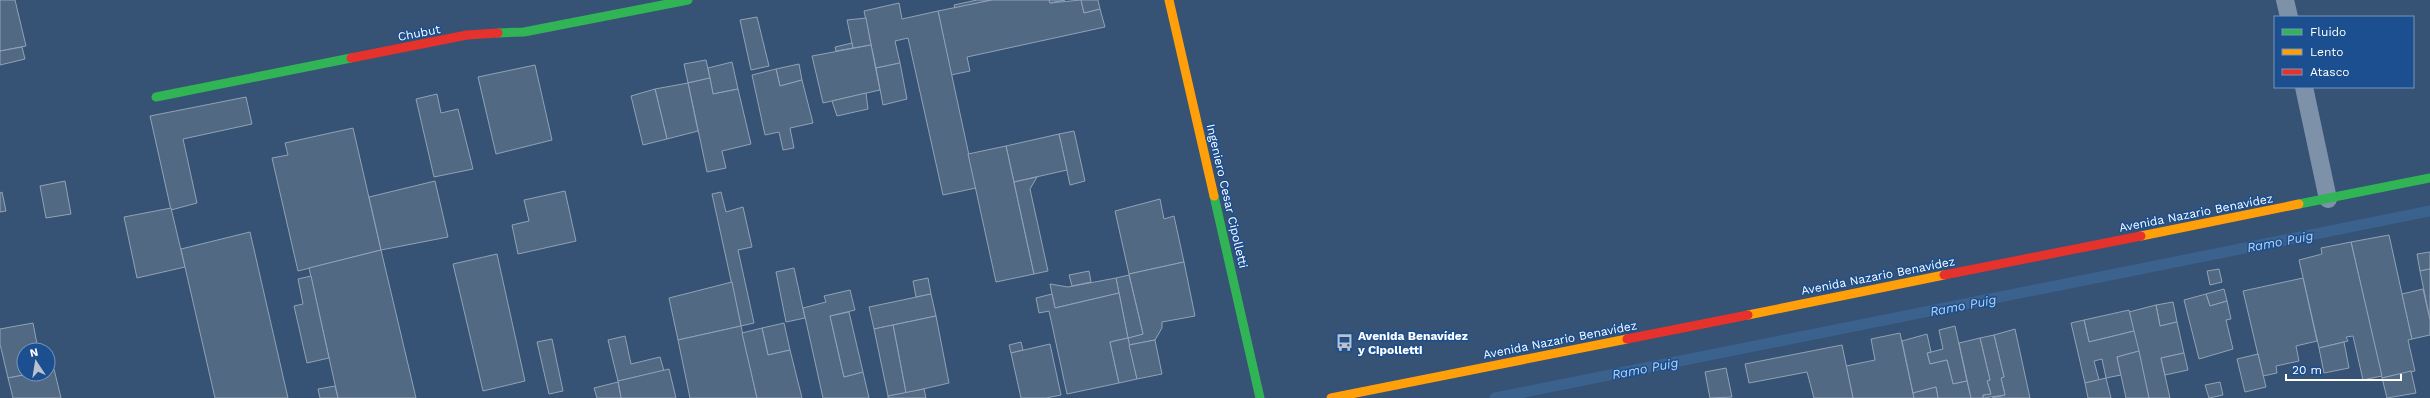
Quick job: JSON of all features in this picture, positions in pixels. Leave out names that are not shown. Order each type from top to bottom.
[{"type":"main road","name":"Chubut","points":[[156,97],[467,35],[524,32],[688,0]]},
{"type":"main road","name":"Ingeniero Cesar Cipolletti","points":[[1170,0],[1260,398]]},
{"type":"main road","name":"Avenida Nazario Benavídez","points":[[1331,398],[2430,178]]},
{"type":"lane","points":[[2285,0],[2289,16]]},
{"type":"lane","points":[[2304,88],[2328,199]]},
{"type":"building","points":[[0,0],[15,0],[26,46],[0,51]]},
{"type":"building","points":[[977,0],[992,0],[955,8],[954,5]]},
{"type":"building","points":[[992,0],[1049,0],[1050,3],[1081,0],[1084,13],[1100,9],[1105,27],[967,57],[970,71],[951,75],[938,11]]},
{"type":"building","points":[[1049,0],[1065,0],[1050,3]]},
{"type":"building","points":[[1081,0],[1098,0],[1100,9],[1084,13]]},
{"type":"building","points":[[899,3],[902,19],[938,11],[976,188],[943,195],[908,38],[895,41],[900,63],[876,68],[864,11]]},
{"type":"building","points":[[757,17],[769,66],[751,70],[740,20]]},
{"type":"building","points":[[866,18],[871,45],[853,48],[847,20]]},
{"type":"building","points":[[852,43],[853,48],[836,51],[835,47]]},
{"type":"building","points":[[871,45],[880,90],[823,103],[812,56]]},
{"type":"building","points":[[22,47],[25,59],[0,65],[0,51]]},
{"type":"building","points":[[706,60],[710,78],[688,83],[684,64]]},
{"type":"building","points":[[732,62],[738,89],[713,94],[708,68]]},
{"type":"building","points":[[900,63],[907,99],[883,105],[876,68]]},
{"type":"building","points":[[799,64],[802,80],[780,86],[776,69]]},
{"type":"building","points":[[535,65],[552,140],[496,154],[478,77]]},
{"type":"building","points":[[776,69],[780,86],[802,80],[813,123],[790,128],[794,148],[783,150],[779,132],[765,135],[752,75]]},
{"type":"building","points":[[710,78],[713,94],[738,89],[751,144],[722,151],[726,168],[707,172],[688,83]]},
{"type":"building","points":[[688,83],[698,131],[667,139],[655,89]]},
{"type":"building","points":[[655,89],[667,139],[643,145],[631,96]]},
{"type":"building","points":[[866,93],[868,109],[837,116],[832,101]]},
{"type":"building","points":[[437,94],[441,113],[458,109],[473,169],[434,177],[416,99]]},
{"type":"building","points":[[246,97],[252,124],[183,139],[197,203],[171,210],[150,116]]},
{"type":"building","points":[[353,128],[381,250],[298,271],[272,158],[288,155],[285,143]]},
{"type":"building","points":[[1074,131],[1085,181],[1070,185],[1059,134]]},
{"type":"building","points":[[1059,134],[1067,170],[1014,182],[1006,146]]},
{"type":"building","points":[[1006,146],[1034,274],[996,282],[968,154]]},
{"type":"building","points":[[1037,177],[1030,189],[1048,271],[1034,274],[1014,182]]},
{"type":"building","points":[[65,181],[71,214],[46,218],[40,186]]},
{"type":"building","points":[[435,181],[448,237],[381,250],[369,197]]},
{"type":"building","points":[[565,191],[576,241],[518,254],[512,225],[529,221],[524,200]]},
{"type":"building","points":[[2,192],[6,211],[0,212],[0,193]]},
{"type":"building","points":[[721,192],[726,212],[743,207],[752,247],[738,250],[754,323],[741,326],[712,194]]},
{"type":"building","points":[[1160,199],[1164,219],[1174,216],[1184,262],[1129,274],[1115,211]]},
{"type":"building","points":[[171,208],[185,267],[137,278],[124,217]]},
{"type":"building","points":[[250,232],[288,398],[215,398],[185,267],[181,249]]},
{"type":"building","points":[[2389,235],[2412,339],[2408,340],[2415,371],[2382,378],[2351,242]]},
{"type":"building","points":[[2351,242],[2382,376],[2363,380],[2353,336],[2346,337],[2348,341],[2319,348],[2299,260],[2322,254],[2321,248]]},
{"type":"building","points":[[381,250],[416,398],[338,398],[309,268]]},
{"type":"building","points":[[2430,252],[2430,269],[2420,271],[2417,254]]},
{"type":"building","points":[[497,254],[525,381],[483,391],[453,264]]},
{"type":"building","points":[[1184,262],[1195,316],[1162,322],[1162,328],[1155,340],[1129,345],[1128,338],[1143,334],[1129,274]]},
{"type":"building","points":[[794,268],[805,318],[786,322],[776,272]]},
{"type":"building","points":[[2219,269],[2222,282],[2210,285],[2207,271]]},
{"type":"building","points":[[2430,269],[2430,320],[2420,271]]},
{"type":"building","points":[[1089,271],[1091,282],[1072,286],[1069,275]]},
{"type":"building","points":[[1129,275],[1143,334],[1128,338],[1116,278]]},
{"type":"building","points":[[311,276],[329,358],[307,363],[294,306],[303,304],[298,279]]},
{"type":"building","points":[[928,278],[931,294],[916,297],[913,281]]},
{"type":"building","points":[[1116,278],[1119,293],[1055,308],[1050,284],[1068,287]]},
{"type":"building","points":[[2303,278],[2317,341],[2296,346],[2299,361],[2276,366],[2277,373],[2263,376],[2243,291]]},
{"type":"building","points":[[732,282],[741,326],[678,340],[669,298]]},
{"type":"building","points":[[2224,289],[2227,301],[2210,306],[2206,294]]},
{"type":"building","points":[[2423,289],[2430,320],[2430,335],[2412,339],[2402,294]]},
{"type":"building","points":[[850,290],[855,310],[830,316],[844,377],[863,372],[869,398],[823,398],[803,308],[826,302],[824,296]]},
{"type":"building","points":[[1119,293],[1128,338],[1110,342],[1119,383],[1067,394],[1049,311],[1039,313],[1036,298],[1052,294],[1055,308]]},
{"type":"building","points":[[931,294],[936,316],[874,329],[869,307]]},
{"type":"building","points":[[2206,294],[2210,306],[2227,301],[2231,319],[2226,320],[2233,349],[2199,359],[2184,300]]},
{"type":"building","points":[[2173,302],[2177,322],[2160,326],[2156,305]]},
{"type":"building","points":[[2156,305],[2160,326],[2177,322],[2184,353],[2161,358],[2170,398],[2149,398],[2129,312]]},
{"type":"building","points":[[2129,310],[2134,331],[2089,342],[2084,320]]},
{"type":"building","points":[[849,312],[863,372],[844,377],[830,316]]},
{"type":"building","points":[[936,316],[949,383],[906,393],[893,325]]},
{"type":"building","points":[[2084,320],[2089,342],[2134,331],[2139,351],[2117,357],[2121,375],[2106,378],[2102,359],[2094,361],[2099,380],[2085,383],[2071,323]]},
{"type":"building","points":[[33,323],[37,342],[16,342],[16,376],[8,378],[0,344],[0,329]]},
{"type":"building","points":[[784,323],[790,350],[768,355],[762,328]]},
{"type":"building","points":[[893,325],[906,393],[888,396],[874,329]]},
{"type":"building","points":[[741,326],[757,398],[690,398],[678,340]]},
{"type":"building","points":[[1955,326],[1967,381],[1953,384],[1947,360],[1930,364],[1927,353],[1943,349],[1939,330]]},
{"type":"building","points":[[762,328],[768,355],[790,350],[802,398],[757,398],[742,333]]},
{"type":"building","points":[[2015,329],[2030,398],[1992,398],[2005,395],[2001,378],[2004,377],[1994,335]]},
{"type":"building","points":[[1900,333],[1914,398],[1853,398],[1846,366],[1875,360],[1871,339]]},
{"type":"building","points":[[1927,334],[1931,352],[1927,353],[1930,364],[1947,360],[1953,384],[1967,381],[1971,398],[1938,398],[1936,387],[1913,393],[1902,341]]},
{"type":"building","points":[[1994,335],[2004,377],[2001,378],[2005,395],[1983,398],[1983,395],[1991,394],[1987,381],[1990,380],[1980,338]]},
{"type":"building","points":[[625,336],[631,364],[660,357],[664,371],[618,381],[608,340]]},
{"type":"building","points":[[1128,338],[1137,379],[1119,383],[1110,342]]},
{"type":"building","points":[[1980,338],[1990,380],[1987,381],[1991,394],[1983,395],[1983,398],[1971,398],[1959,343]]},
{"type":"building","points":[[552,339],[563,391],[549,394],[537,342]]},
{"type":"building","points":[[1155,340],[1162,374],[1137,379],[1129,345]]},
{"type":"building","points":[[1021,342],[1023,350],[1011,353],[1009,345]]},
{"type":"building","points":[[2344,342],[2349,368],[2324,373],[2319,348]]},
{"type":"building","points":[[1050,344],[1061,395],[1046,398],[1021,398],[1011,353]]},
{"type":"building","points":[[1842,345],[1853,398],[1814,398],[1807,372],[1749,383],[1745,364]]},
{"type":"building","points":[[2139,351],[2149,398],[2126,398],[2117,357]]},
{"type":"building","points":[[2184,353],[2188,370],[2165,375],[2161,358]]},
{"type":"building","points":[[2258,354],[2266,387],[2245,392],[2237,359]]},
{"type":"building","points":[[1726,368],[1732,397],[1710,398],[1705,372]]},
{"type":"building","points":[[669,369],[676,398],[621,398],[618,381]]},
{"type":"building","points":[[2411,371],[2416,393],[2387,398],[2382,378]]},
{"type":"building","points":[[16,376],[16,382],[56,382],[56,377],[61,398],[13,398],[8,378]]},
{"type":"building","points":[[2106,378],[2111,398],[2088,398],[2085,383]]},
{"type":"building","points":[[618,382],[621,398],[597,398],[594,388]]},
{"type":"building","points":[[2220,382],[2223,395],[2209,398],[2205,385]]},
{"type":"building","points":[[335,386],[338,398],[320,398],[318,389]]},
{"type":"building","points":[[1936,387],[1938,398],[1914,398],[1913,393]]},
{"type":"building","points":[[924,389],[926,398],[888,398],[888,396]]},
{"type":"waterway","name":"Ramo Puig","points":[[1495,398],[2430,211]]},
{"type":"traffic: fast","points":[[498,33],[524,32],[688,0]]},
{"type":"traffic: fast","points":[[156,97],[351,58]]},
{"type":"traffic: fast","points":[[2299,204],[2430,178]]},
{"type":"traffic: fast","points":[[1214,196],[1260,398]]},
{"type":"traffic: slow","points":[[1169,0],[1214,196]]},
{"type":"traffic: slow","points":[[2141,236],[2299,204]]},
{"type":"traffic: slow","points":[[1748,315],[1944,275]]},
{"type":"traffic: slow","points":[[1331,398],[1627,339]]},
{"type":"traffic: jam","points":[[351,58],[467,35],[498,33]]},
{"type":"traffic: jam","points":[[1944,275],[2141,236]]},
{"type":"traffic: jam","points":[[1627,339],[1748,315]]},
{"type":"place","name":"Avenida Benavídez y Cipolletti","points":[[1345,343]]}]
